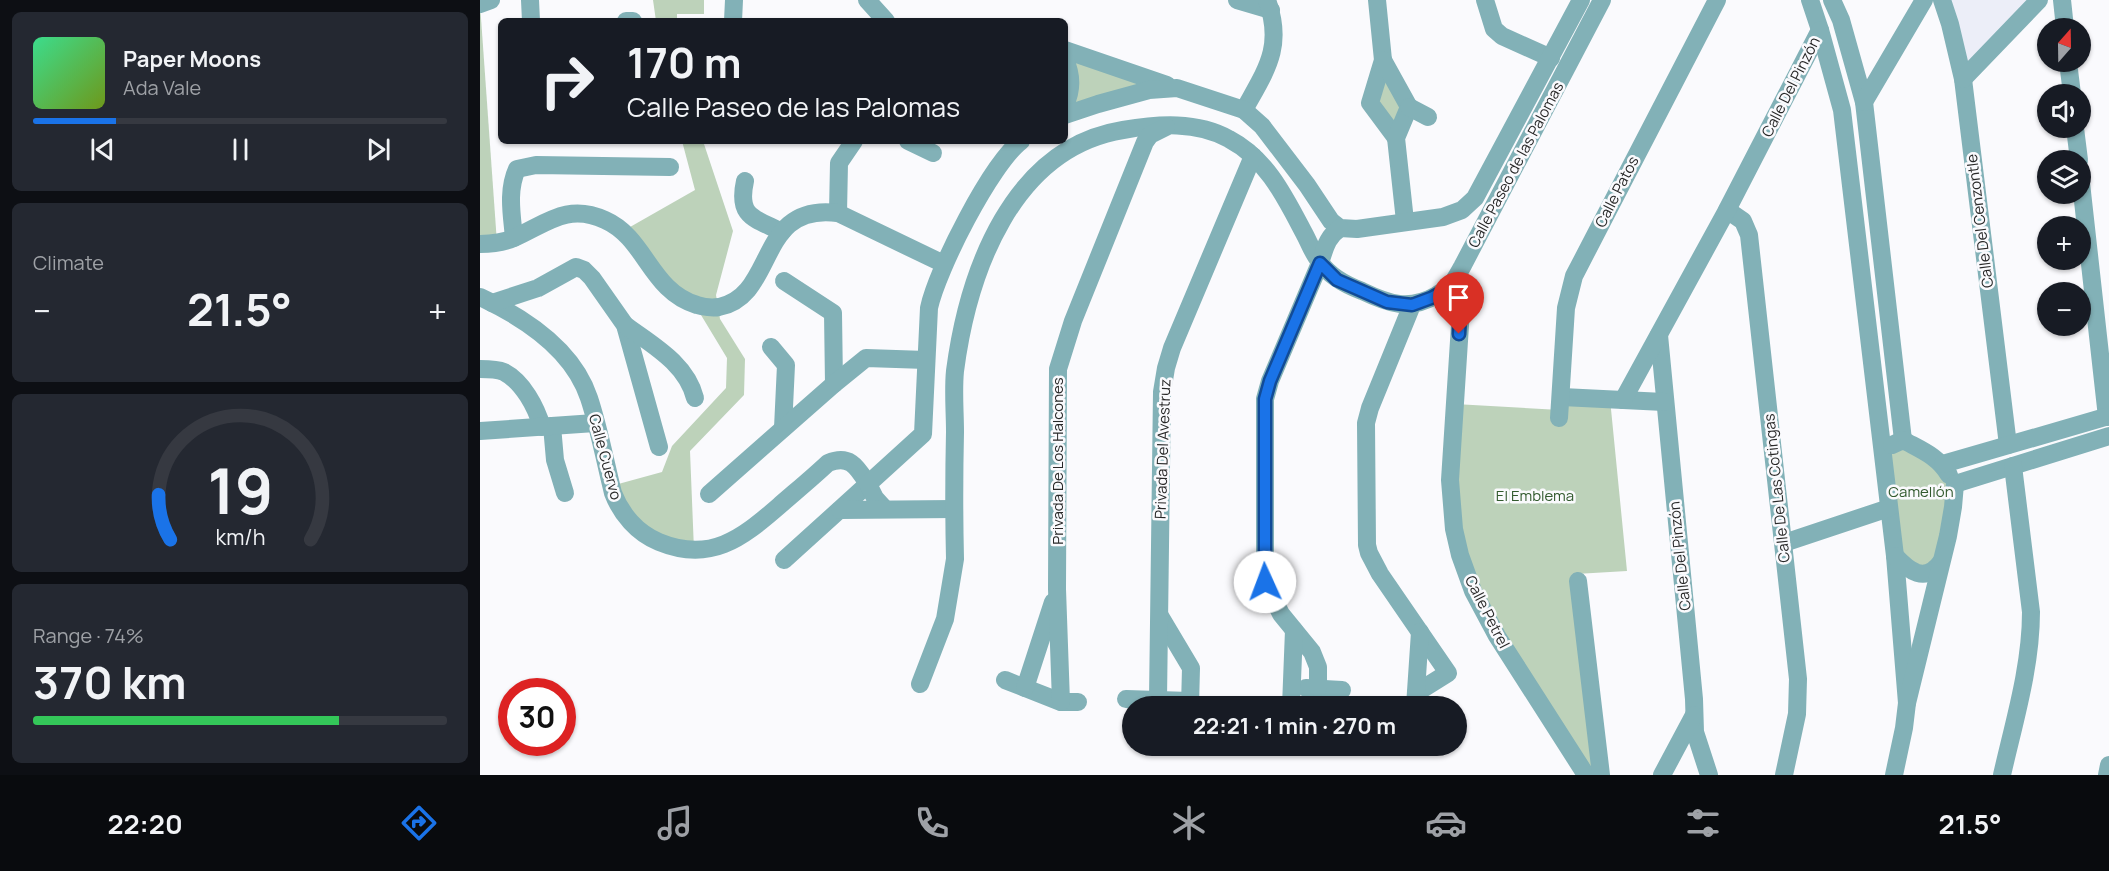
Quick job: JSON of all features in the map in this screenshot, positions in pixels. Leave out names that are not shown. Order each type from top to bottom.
[{"type":"street","points":[[480,4],[491,0]]},
{"type":"street","points":[[530,0],[531,18]]},
{"type":"street","points":[[733,18],[734,0]]},
{"type":"street","points":[[867,0],[883,18]]},
{"type":"street","points":[[1237,0],[1269,5],[1275,28],[1272,55],[1244,110]]},
{"type":"street","points":[[1377,0],[1383,60],[1406,114],[1396,138],[1405,221]]},
{"type":"street","points":[[1485,0],[1494,29],[1502,36],[1551,58]]},
{"type":"street","name":"Calle Paseo de las Palomas","points":[[1340,228],[1356,229],[1443,217],[1462,210],[1475,198],[1581,0]]},
{"type":"street","name":"Calle Paseo de las Palomas","points":[[1449,288],[1602,0]]},
{"type":"street","name":"Calle Patos","points":[[1559,418],[1566,308],[1574,276],[1717,0]]},
{"type":"street","points":[[1810,0],[1842,110],[1895,556],[1907,703]]},
{"type":"street","points":[[1833,0],[1841,20],[1864,102],[1903,440]]},
{"type":"street","points":[[1864,102],[1923,0]]},
{"type":"street","name":"Calle Del Cenzontle","points":[[1942,0],[1964,79],[2008,445]]},
{"type":"street","points":[[1964,79],[2039,0]]},
{"type":"street","points":[[2062,0],[2064,18]]},
{"type":"street","name":"Calle Del Pinzón","points":[[1623,400],[1727,210],[1820,30]]},
{"type":"street","points":[[1068,51],[1244,110],[1262,126],[1331,221],[1340,228],[1330,235],[1270,381],[1265,399],[1265,582],[1271,597],[1312,652],[1318,667],[1318,688]]},
{"type":"street","points":[[1383,60],[1370,103],[1396,138]]},
{"type":"street","points":[[1068,68],[1071,76],[1068,98]]},
{"type":"street","points":[[1068,114],[1149,90],[1178,88]]},
{"type":"street","points":[[1198,127],[1200,95]]},
{"type":"street","points":[[1406,114],[1428,117]]},
{"type":"street","points":[[920,684],[945,619],[955,559],[955,374],[963,324],[975,283],[996,233],[1016,197],[1032,179],[1063,152],[1112,132],[1170,126],[1198,127],[1232,140],[1253,156],[1282,190],[1320,263],[1337,280],[1387,302],[1412,305],[1449,288]]},
{"type":"street","name":"Privada De Los Halcones","points":[[1005,680],[1070,702],[1057,589],[1058,369],[1073,321],[1134,168],[1150,135],[1170,126]]},
{"type":"street","points":[[1112,132],[1127,141],[1134,154],[1134,168]]},
{"type":"street","points":[[838,213],[839,163],[853,144]]},
{"type":"street","points":[[914,144],[933,153]]},
{"type":"street","points":[[924,434],[926,360],[933,291],[944,264],[993,174],[1018,144]]},
{"type":"street","name":"Privada Del Avestruz","points":[[1158,696],[1162,392],[1166,368],[1172,348],[1253,156]]},
{"type":"street","points":[[514,238],[511,206],[512,182],[517,169],[536,165],[670,167]]},
{"type":"street","points":[[745,180],[742,200],[746,212],[754,219],[782,232]]},
{"type":"street","points":[[1943,464],[2108,416],[2083,204]]},
{"type":"street","name":"Calle De Las Cotingas","points":[[1727,210],[1743,222],[1749,235],[1784,543],[1799,696],[1785,775]]},
{"type":"street","points":[[480,244],[497,243],[514,238],[553,217],[572,213],[604,219],[617,226],[628,236],[668,289],[683,300],[700,306],[718,307],[734,302],[749,288],[782,232],[792,220],[823,211],[838,213],[944,264]]},
{"type":"street","points":[[486,300],[538,288],[576,267],[584,270],[625,325],[673,360],[686,375],[695,398]]},
{"type":"street","points":[[784,281],[833,313],[834,384]]},
{"type":"street","name":"Calle Petrel","points":[[1449,288],[1457,297],[1461,310],[1450,480],[1454,529],[1460,555],[1473,591],[1497,636],[1586,775]]},
{"type":"street","name":"Calle Cuervo","points":[[486,300],[520,317],[543,334],[563,354],[578,375],[589,397],[618,505],[638,529],[653,540],[672,548],[694,550],[725,545],[748,533],[828,463],[837,459],[844,459],[852,464],[868,484]]},
{"type":"street","points":[[1412,305],[1366,423],[1367,545],[1380,574],[1448,673],[1420,696]]},
{"type":"street","points":[[929,320],[945,330],[951,330],[963,324]]},
{"type":"street","points":[[625,325],[659,447]]},
{"type":"street","name":"Calle Del Pinzón","points":[[1659,335],[1695,732],[1709,775]]},
{"type":"street","points":[[771,347],[786,365],[783,428]]},
{"type":"street","points":[[709,494],[866,358],[926,360]]},
{"type":"street","points":[[480,369],[503,371],[533,405],[547,426],[565,493]]},
{"type":"street","points":[[1562,397],[1664,402]]},
{"type":"street","points":[[480,431],[595,423]]},
{"type":"street","points":[[784,560],[924,434],[939,431],[955,443]]},
{"type":"street","points":[[1955,484],[2109,436]]},
{"type":"street","points":[[1883,455],[1891,445],[1903,440]]},
{"type":"street","points":[[1894,775],[1907,703],[1953,507],[1955,484],[1943,464],[1903,440]]},
{"type":"street","points":[[2002,775],[2031,633],[2031,612],[2013,466]]},
{"type":"street","points":[[868,484],[875,498],[885,509]]},
{"type":"street","points":[[840,510],[954,508]]},
{"type":"street","points":[[1784,543],[1889,508]]},
{"type":"street","points":[[1895,556],[1908,570],[1926,574],[1935,570],[1941,562]]},
{"type":"street","points":[[1578,581],[1600,775]]},
{"type":"street","name":"Privada De Los Halcones","points":[[1025,688],[1057,589]]},
{"type":"street","points":[[1160,616],[1191,668],[1190,696]]},
{"type":"street","points":[[1292,696],[1294,630]]},
{"type":"street","points":[[1415,696],[1420,632]]},
{"type":"street","points":[[1292,687],[1342,690]]},
{"type":"street","points":[[1662,775],[1694,716]]},
{"type":"street","points":[[2107,775],[2109,765]]},
{"type":"shaded area","points":[[1942,0],[2039,0],[1963,79]]},
{"type":"green space","points":[[653,0],[704,0],[704,14],[677,14],[677,18],[656,18]]},
{"type":"green space","points":[[480,4],[497,243],[480,244]]},
{"type":"green space","points":[[1383,60],[1409,107],[1396,138],[1370,103]]},
{"type":"green space","points":[[1068,61],[1177,88],[1068,114]]},
{"type":"green space","points":[[683,144],[704,144],[733,231],[716,295],[720,319],[745,359],[744,395],[690,451],[694,550],[653,540],[611,486],[662,472],[672,446],[726,388],[727,358],[701,315],[700,306],[683,300],[623,231],[695,190]]},
{"type":"green space","name":"El Emblema","points":[[1562,397],[1610,399],[1627,571],[1576,574],[1601,775],[1586,775],[1460,555],[1455,404],[1560,410]]},
{"type":"green space","name":"Camellón","points":[[1903,440],[1955,484],[1935,570],[1895,556],[1891,445]]},
{"type":"route","points":[[1265,582],[1265,399],[1270,381],[1320,263],[1337,280],[1387,302],[1412,305],[1449,288],[1457,297],[1461,310],[1459,334]]}]
